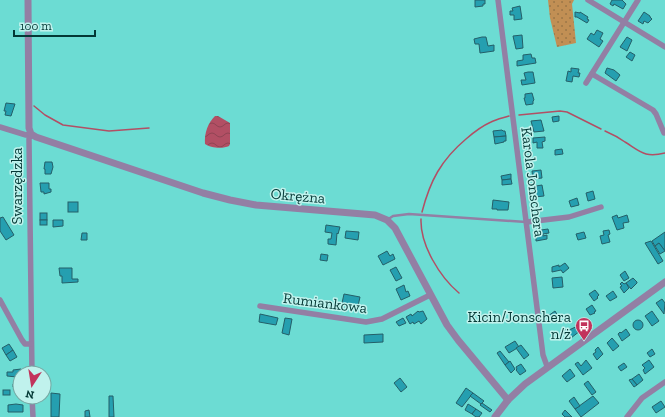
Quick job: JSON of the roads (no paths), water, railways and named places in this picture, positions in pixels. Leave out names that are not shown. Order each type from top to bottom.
[{"type":"street","name":"Swarzędzka","points":[[28,0],[32,365]]},
{"type":"street","name":"Karola Jonschera","points":[[498,0],[527,222],[542,354],[547,366]]},
{"type":"street","points":[[588,0],[665,47]]},
{"type":"street","points":[[586,83],[638,0]]},
{"type":"street","points":[[592,74],[653,110],[664,132]]},
{"type":"street","name":"Okrężna","points":[[0,127],[26,135],[30,134],[203,193],[230,200],[256,205],[375,215],[387,220]]},
{"type":"street","points":[[527,222],[569,217],[601,207]]},
{"type":"street","points":[[387,220],[398,234],[430,295],[455,336],[508,400]]},
{"type":"street","points":[[495,417],[508,400],[547,366],[664,284]]},
{"type":"street","name":"Rumiankowa","points":[[260,306],[366,322],[382,319],[430,295]]},
{"type":"street","points":[[0,300],[22,340],[25,344],[32,344]]},
{"type":"street","points":[[627,417],[642,398],[665,382]]},
{"type":"street","points":[[32,405],[33,417]]},
{"type":"lane","points":[[387,220],[393,216],[409,214],[527,222]]},
{"type":"water","points":[[215,116],[218,116],[230,123],[229,146],[217,148],[205,144],[207,128]]},
{"type":"waterway","points":[[39,110],[34,106],[45,115],[63,125],[109,131],[149,128]]},
{"type":"waterway","points":[[519,115],[560,111],[567,112],[601,129]]},
{"type":"waterway","points":[[422,212],[433,181],[443,163],[457,147],[481,127],[509,116]]},
{"type":"waterway","points":[[605,131],[644,153],[653,155],[665,153]]},
{"type":"waterway","points":[[421,219],[424,239],[432,260],[445,278],[459,293]]},
{"type":"place","name":"Kicin/Jonschera n/ż","points":[[584,341]]}]
